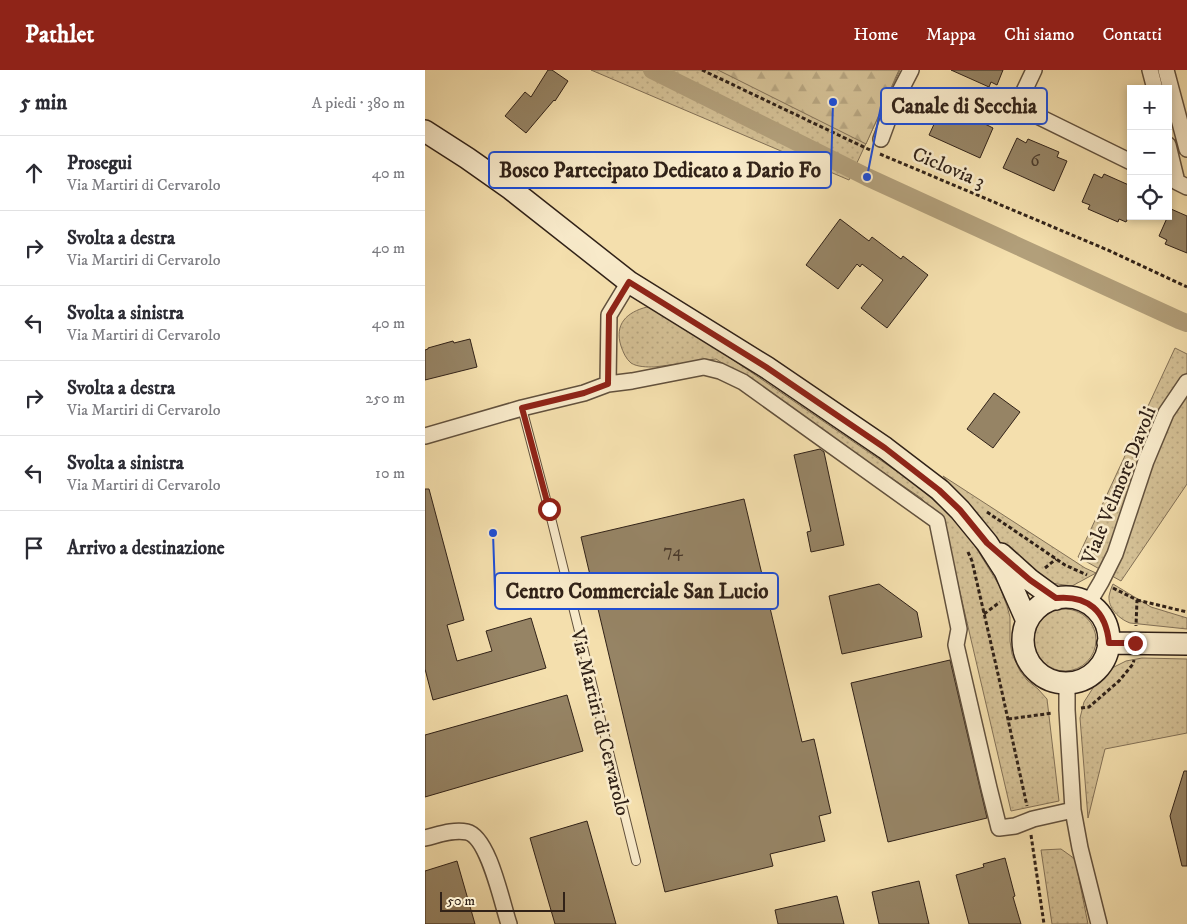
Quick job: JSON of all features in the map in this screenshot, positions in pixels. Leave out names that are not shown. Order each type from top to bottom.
[{"type":"main road","points":[[425,131],[511,189],[629,282],[766,367],[885,448],[939,490],[960,510],[978,547],[1005,571],[1027,621]]},
{"type":"main road","points":[[978,547],[1056,598]]},
{"type":"main road","points":[[1056,598],[1078,599],[1088,604],[1104,620],[1107,631],[1109,643],[1106,655],[1100,666],[1091,675],[1079,681],[1055,682],[1043,677],[1033,669],[1023,646],[1023,633],[1027,621],[1039,607],[1056,598]]},
{"type":"main road","points":[[1109,643],[1187,644]]},
{"type":"street","points":[[881,139],[895,101],[911,70]]},
{"type":"street","points":[[1034,70],[1017,106],[1127,160]]},
{"type":"street","points":[[1150,70],[1154,85]]},
{"type":"street","points":[[1166,70],[1187,149]]},
{"type":"street","points":[[1172,159],[1178,182]]},
{"type":"street","points":[[608,384],[609,315],[629,282]]},
{"type":"street","points":[[425,436],[522,408],[584,393],[608,384],[705,367],[720,371],[743,382],[937,521],[959,629],[956,644],[999,828],[1015,826],[1030,820],[1073,810]]},
{"type":"street","name":"Viale Velmore Davoli","points":[[1088,604],[1115,554],[1146,461],[1166,413],[1187,382]]},
{"type":"street","points":[[1067,683],[1073,810],[1080,848],[1099,924]]},
{"type":"street","points":[[425,838],[449,832],[467,832],[480,842],[488,856],[509,924]]},
{"type":"lane","name":"Via Martiri di Cervarolo","points":[[522,408],[636,861]]},
{"type":"path","name":"Ciclovia 3","points":[[702,70],[876,152],[1101,247],[1187,287]]},
{"type":"path","points":[[980,507],[1065,565],[1137,600],[1187,612]]},
{"type":"path","points":[[978,547],[972,561],[1030,820],[1044,924]]},
{"type":"path","points":[[1133,664],[1137,600]]},
{"type":"green space","points":[[591,70],[900,70],[849,180]]},
{"type":"green space","points":[[718,70],[899,70],[866,144]]},
{"type":"green space","points":[[647,307],[663,313],[914,483],[965,530],[999,585],[1010,617],[1012,654],[1020,671],[1047,699],[1059,801],[1011,811],[945,528],[931,508],[921,498],[716,359],[654,367],[639,366],[631,363],[621,346],[619,331],[628,316]]},
{"type":"green space","points":[[1175,348],[1187,354],[1187,484],[1121,581],[1078,557]]},
{"type":"green space","points":[[943,476],[1085,568],[1096,573],[1072,586],[1043,582],[1023,568]]},
{"type":"green space","points":[[1113,584],[1151,607],[1187,618],[1187,629],[1130,623],[1122,619],[1110,605],[1109,596]]},
{"type":"green space","points":[[1065,609],[1082,614],[1087,618],[1091,623],[1096,640],[1091,657],[1087,662],[1082,666],[1065,671],[1048,666],[1043,662],[1039,657],[1034,640],[1039,623],[1043,618],[1048,614]]},
{"type":"green space","points":[[1142,658],[1187,659],[1187,733],[1105,749],[1088,818],[1080,718],[1084,702],[1100,677],[1126,661]]},
{"type":"green space","points":[[1061,849],[1075,859],[1088,924],[1052,924],[1041,850]]},
{"type":"building","points":[[548,70],[552,70],[568,81],[555,101],[526,133],[505,116],[525,92],[531,97]]},
{"type":"building","points":[[951,70],[1003,70],[997,85],[991,82],[989,87]]},
{"type":"building","points":[[943,105],[952,109],[954,105],[985,119],[983,123],[993,128],[980,158],[929,135]]},
{"type":"building","points":[[1017,138],[1026,143],[1028,139],[1059,152],[1057,157],[1067,161],[1054,191],[1003,168]]},
{"type":"building","points":[[1094,174],[1102,178],[1104,174],[1127,184],[1127,220],[1126,222],[1119,219],[1118,222],[1088,209],[1090,205],[1082,202]]},
{"type":"building","points":[[1172,209],[1187,216],[1187,253],[1165,244],[1167,240],[1159,236],[1166,220],[1172,220]]},
{"type":"building","points":[[840,219],[869,241],[872,237],[901,259],[903,256],[928,275],[887,328],[861,308],[883,280],[862,264],[860,267],[857,264],[838,289],[806,265]]},
{"type":"building","points":[[470,339],[477,367],[425,380],[425,350],[453,341],[454,343]]},
{"type":"building","points":[[994,393],[1020,412],[993,448],[967,429]]},
{"type":"building","points":[[820,449],[824,452],[844,545],[811,552],[807,532],[811,531],[794,455]]},
{"type":"building","points":[[425,489],[429,489],[464,620],[447,625],[457,661],[492,651],[486,631],[531,618],[546,668],[433,700],[425,669]]},
{"type":"building","points":[[744,499],[802,742],[814,739],[831,813],[819,816],[825,841],[770,854],[773,866],[665,892],[581,537]]},
{"type":"building","points":[[879,584],[917,612],[922,637],[842,654],[829,596]]},
{"type":"building","points":[[950,660],[987,818],[888,842],[851,683]]},
{"type":"building","points":[[567,695],[583,751],[425,797],[425,735]]},
{"type":"building","points":[[1184,771],[1187,771],[1187,866],[1182,866],[1170,816]]},
{"type":"building","points":[[587,821],[616,924],[555,924],[530,838]]},
{"type":"building","points":[[1005,858],[1021,924],[969,924],[956,875],[984,867],[983,864]]},
{"type":"building","points":[[457,861],[475,924],[425,924],[425,871]]},
{"type":"building","points":[[919,881],[929,924],[879,924],[872,892]]},
{"type":"building","points":[[837,896],[844,924],[778,924],[775,910]]},
{"type":"waterway","points":[[652,70],[867,177],[1187,323]]},
{"type":"place","name":"Bosco Partecipato Dedicato a Dario Fo","points":[[833,102]]},
{"type":"place","name":"Canale di Secchia","points":[[867,177]]},
{"type":"place","name":"Centro Commerciale San Lucio","points":[[493,533]]},
{"type":"route","points":[[549,509],[522,408],[584,393],[608,384],[609,315],[629,282],[766,367],[885,448],[939,490],[960,510],[987,543],[1030,580],[1056,598],[1078,599],[1097,611],[1104,620],[1109,643],[1135,643]]}]
